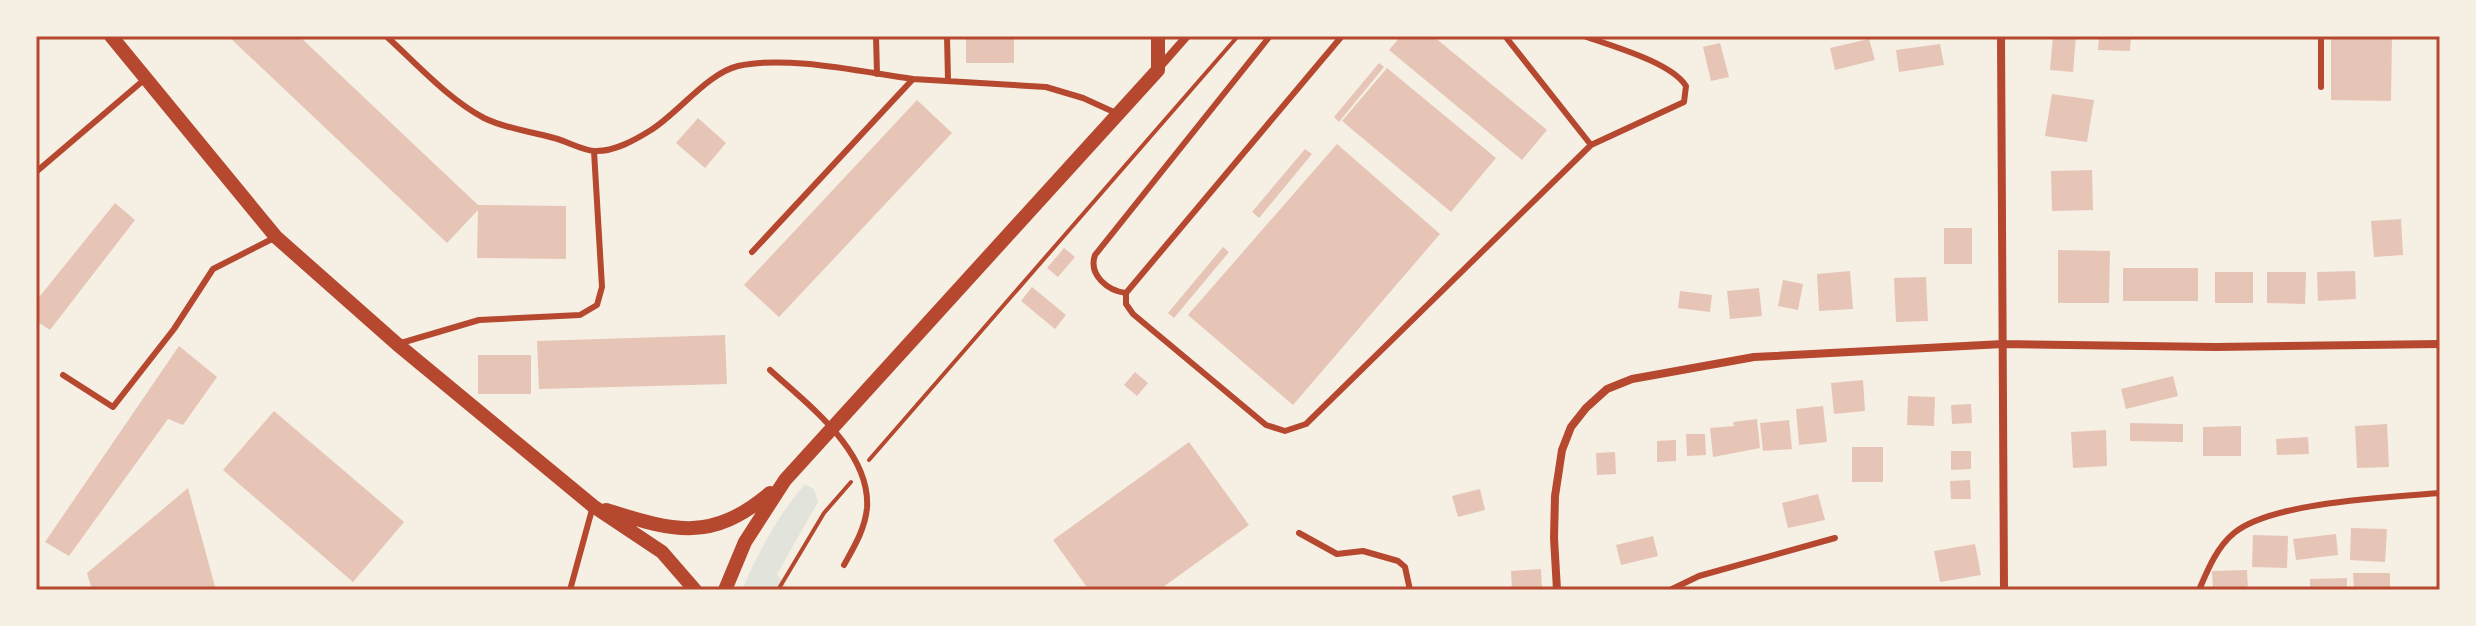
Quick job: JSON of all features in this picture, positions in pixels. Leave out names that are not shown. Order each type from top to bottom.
[{"type":"street","points":[[111,36],[276,237],[397,344],[593,506],[662,552],[695,590]]},
{"type":"street","points":[[1158,36],[1158,70]]},
{"type":"street","points":[[725,590],[745,542],[785,480],[1119,115],[1187,36]]},
{"type":"street","points":[[2001,36],[2004,590]]},
{"type":"street","points":[[1557,590],[1555,496],[1562,450],[1571,427],[1586,408],[1607,389],[1632,379],[1754,357],[2003,344],[2215,347],[2440,344]]},
{"type":"street","points":[[593,506],[649,523],[699,529],[735,518],[785,480]]},
{"type":"lane","points":[[386,36],[482,117],[512,129],[594,151],[626,144],[647,133],[666,121],[710,80],[735,66],[767,61],[913,79],[1046,87],[1083,98],[1119,115]]},
{"type":"lane","points":[[876,36],[877,74]]},
{"type":"lane","points":[[947,36],[948,80]]},
{"type":"lane","points":[[1126,293],[1110,290],[1094,271],[1092,263],[1095,255],[1270,36]]},
{"type":"lane","points":[[1342,36],[1126,293],[1126,304],[1133,314],[1266,425],[1285,431],[1306,424],[1591,145],[1680,106],[1687,91],[1684,82],[1675,74],[1584,36]]},
{"type":"lane","points":[[1505,36],[1591,145]]},
{"type":"lane","points":[[2321,36],[2321,87]]},
{"type":"lane","points":[[36,172],[145,79]]},
{"type":"lane","points":[[752,252],[913,79]]},
{"type":"lane","points":[[397,344],[479,320],[580,315],[597,305],[602,287],[594,151]]},
{"type":"lane","points":[[63,375],[113,407],[174,329],[213,269],[276,237]]},
{"type":"lane","points":[[770,370],[834,427],[860,471],[867,507],[860,535],[844,565]]},
{"type":"lane","points":[[2199,590],[2221,545],[2237,530],[2255,522],[2289,511],[2330,504],[2440,493]]},
{"type":"lane","points":[[570,590],[593,506]]},
{"type":"lane","points":[[1299,533],[1337,554],[1363,551],[1398,561],[1405,567],[1410,590]]},
{"type":"lane","points":[[1670,590],[1699,576],[1835,538]]},
{"type":"path","points":[[778,590],[824,513],[988,320],[1238,36]]},
{"type":"shaded area","points":[[805,484],[814,489],[818,502],[777,574],[786,586],[785,590],[742,590],[769,534]]},
{"type":"building","points":[[228,36],[299,36],[478,205],[566,206],[566,259],[477,258],[478,210],[447,243]]},
{"type":"building","points":[[966,36],[1014,36],[1014,63],[966,63]]},
{"type":"building","points":[[1401,36],[1433,36],[1547,130],[1522,160],[1389,50]]},
{"type":"building","points":[[2053,36],[2076,36],[2073,72],[2050,70]]},
{"type":"building","points":[[2099,36],[2131,36],[2130,51],[2098,50]]},
{"type":"building","points":[[2331,36],[2392,36],[2391,101],[2331,100]]},
{"type":"building","points":[[1869,39],[1875,60],[1835,70],[1830,48]]},
{"type":"building","points":[[1720,43],[1729,77],[1711,81],[1703,47]]},
{"type":"building","points":[[1940,44],[1944,65],[1899,72],[1896,50]]},
{"type":"building","points":[[1379,63],[1384,67],[1339,122],[1334,117]]},
{"type":"building","points":[[1387,68],[1496,158],[1451,212],[1342,121]]},
{"type":"building","points":[[2052,94],[2094,100],[2087,142],[2045,136]]},
{"type":"building","points":[[917,100],[952,133],[779,317],[744,285]]},
{"type":"building","points":[[698,118],[726,143],[705,168],[676,143]]},
{"type":"building","points":[[1337,144],[1440,234],[1293,405],[1188,315]]},
{"type":"building","points":[[1305,149],[1312,154],[1259,218],[1252,212]]},
{"type":"building","points":[[2092,170],[2093,210],[2052,211],[2051,171]]},
{"type":"building","points":[[115,203],[135,220],[50,330],[36,321],[36,301]]},
{"type":"building","points":[[2401,219],[2403,255],[2374,257],[2371,221]]},
{"type":"building","points":[[1944,228],[1972,228],[1972,264],[1944,264]]},
{"type":"building","points":[[1223,247],[1229,252],[1174,318],[1168,313]]},
{"type":"building","points":[[1064,248],[1075,257],[1058,277],[1047,268]]},
{"type":"building","points":[[2058,250],[2110,251],[2109,303],[2058,303]]},
{"type":"building","points":[[2123,268],[2198,268],[2198,301],[2123,301]]},
{"type":"building","points":[[1850,271],[1853,309],[1819,311],[1817,274]]},
{"type":"building","points":[[2355,271],[2356,299],[2318,301],[2317,272]]},
{"type":"building","points":[[2215,272],[2253,272],[2253,303],[2215,303]]},
{"type":"building","points":[[2267,272],[2306,272],[2305,304],[2267,303]]},
{"type":"building","points":[[1926,277],[1928,321],[1896,322],[1894,278]]},
{"type":"building","points":[[1783,280],[1803,284],[1798,310],[1778,306]]},
{"type":"building","points":[[1032,287],[1066,315],[1055,329],[1021,301]]},
{"type":"building","points":[[1759,288],[1762,316],[1730,319],[1727,291]]},
{"type":"building","points":[[1680,291],[1712,295],[1710,312],[1678,308]]},
{"type":"building","points":[[725,335],[727,384],[539,389],[537,341]]},
{"type":"building","points":[[179,346],[217,377],[183,425],[168,419],[69,556],[45,542]]},
{"type":"building","points":[[478,355],[531,355],[531,394],[478,394]]},
{"type":"building","points":[[1135,372],[1148,383],[1137,396],[1124,385]]},
{"type":"building","points":[[2173,376],[2178,396],[2126,409],[2121,389]]},
{"type":"building","points":[[1863,380],[1865,411],[1834,414],[1831,383]]},
{"type":"building","points":[[1908,396],[1935,397],[1934,426],[1907,425]]},
{"type":"building","points":[[1971,404],[1972,423],[1952,424],[1951,405]]},
{"type":"building","points":[[1823,406],[1827,442],[1799,445],[1796,409]]},
{"type":"building","points":[[274,411],[404,522],[353,582],[223,470]]},
{"type":"building","points":[[1757,419],[1760,448],[1713,457],[1710,428],[1734,426],[1733,422]]},
{"type":"building","points":[[1789,420],[1792,449],[1763,451],[1760,423]]},
{"type":"building","points":[[2130,423],[2183,424],[2183,442],[2130,441]]},
{"type":"building","points":[[2387,424],[2389,467],[2357,468],[2355,426]]},
{"type":"building","points":[[2241,426],[2241,456],[2203,456],[2203,427]]},
{"type":"building","points":[[2106,430],[2107,466],[2073,468],[2071,432]]},
{"type":"building","points":[[1686,434],[1705,434],[1706,455],[1687,456]]},
{"type":"building","points":[[2308,437],[2309,454],[2277,455],[2276,439]]},
{"type":"building","points":[[1676,440],[1676,461],[1657,462],[1657,441]]},
{"type":"building","points":[[1189,442],[1249,525],[1159,590],[1089,590],[1053,540]]},
{"type":"building","points":[[1852,447],[1883,447],[1883,482],[1852,482]]},
{"type":"building","points":[[1951,451],[1971,451],[1971,469],[1951,470]]},
{"type":"building","points":[[1615,452],[1616,474],[1597,475],[1596,453]]},
{"type":"building","points":[[1970,480],[1971,499],[1951,499],[1950,481]]},
{"type":"building","points":[[188,488],[216,590],[92,590],[87,573]]},
{"type":"building","points":[[1480,489],[1485,510],[1458,517],[1452,496]]},
{"type":"building","points":[[1818,494],[1825,520],[1788,528],[1782,503]]},
{"type":"building","points":[[2351,528],[2387,529],[2385,562],[2350,560]]},
{"type":"building","points":[[2336,534],[2338,555],[2296,560],[2293,539]]},
{"type":"building","points":[[2253,535],[2288,536],[2287,568],[2252,567]]},
{"type":"building","points":[[1653,536],[1658,556],[1621,565],[1616,545]]},
{"type":"building","points":[[1975,544],[1981,575],[1940,582],[1934,551]]},
{"type":"building","points":[[1541,569],[1542,590],[1512,590],[1511,571]]},
{"type":"building","points":[[2247,570],[2248,590],[2213,590],[2212,571]]},
{"type":"building","points":[[2353,573],[2390,573],[2390,590],[2354,590]]},
{"type":"building","points":[[2347,578],[2347,590],[2310,590],[2310,579]]}]
